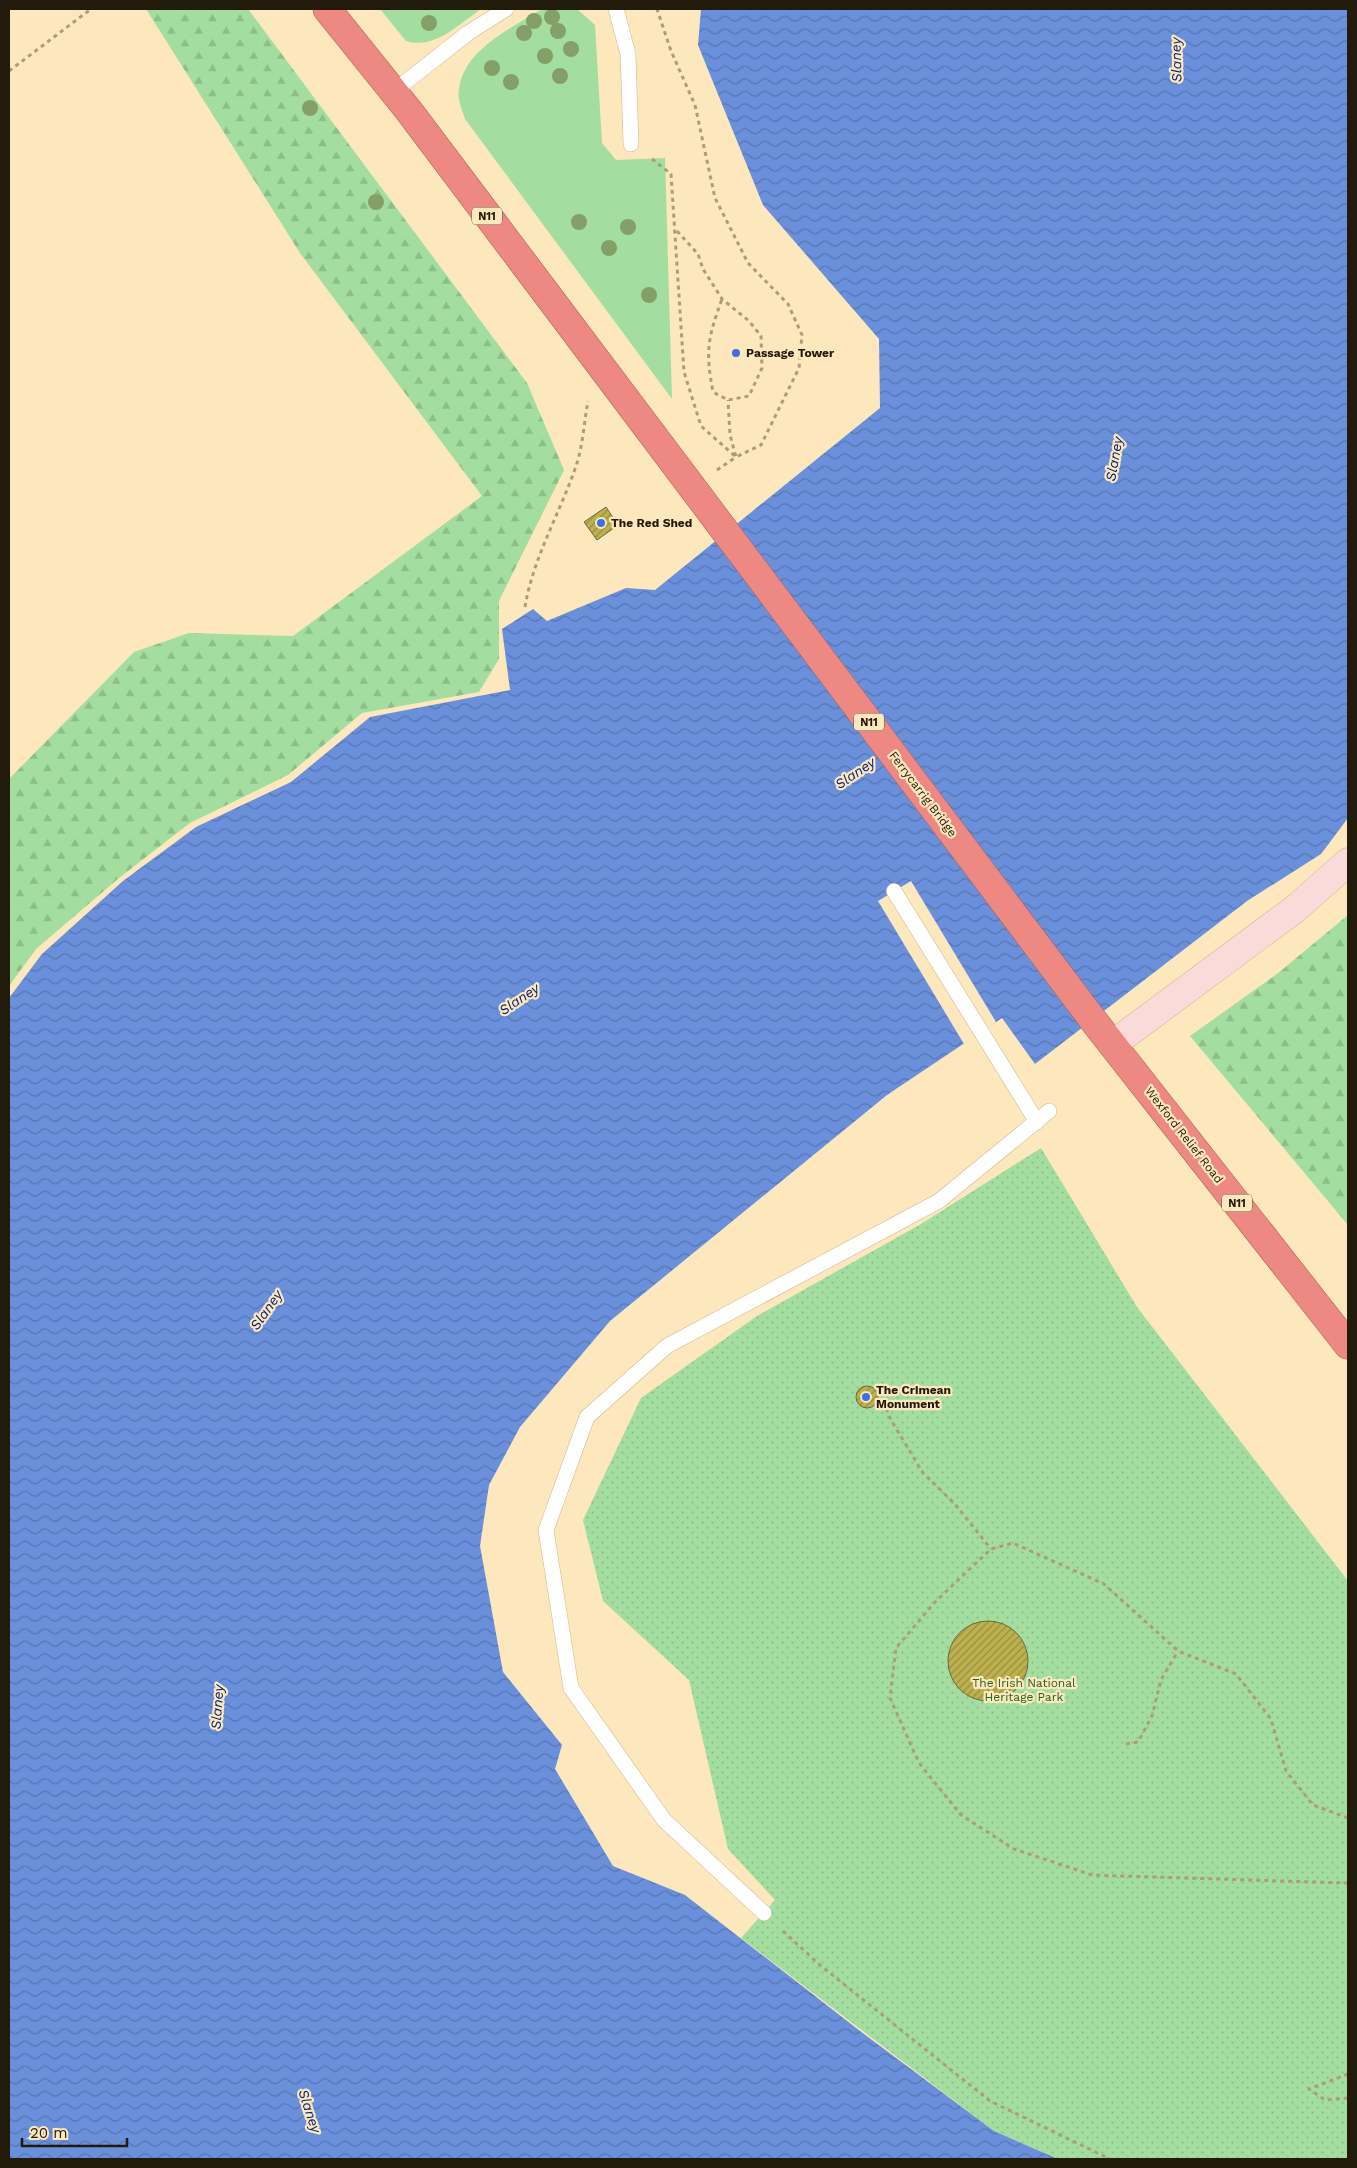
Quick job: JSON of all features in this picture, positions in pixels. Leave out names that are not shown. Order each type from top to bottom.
[{"type":"highway","name":"N11","points":[[327,9],[393,92],[595,359]]},
{"type":"highway","name":"Ferrycarrig Bridge","points":[[595,359],[1093,1020]]},
{"type":"highway","name":"Wexford Relief Road","points":[[1093,1020],[1348,1345]]},
{"type":"main road","points":[[1113,1044],[1295,909],[1348,862]]},
{"type":"lane","points":[[393,92],[468,33],[506,9]]},
{"type":"lane","points":[[616,9],[628,54],[631,144]]},
{"type":"lane","points":[[894,891],[1037,1122]]},
{"type":"lane","points":[[764,1913],[664,1820],[571,1688],[546,1530],[587,1417],[666,1346],[939,1200],[1050,1111]]},
{"type":"path","points":[[9,71],[91,9]]},
{"type":"path","points":[[657,9],[671,51],[695,105],[715,198],[748,263],[788,304],[802,335],[799,368],[761,445],[736,457]]},
{"type":"path","points":[[631,144],[672,174],[684,372],[701,426],[736,457]]},
{"type":"path","points":[[676,230],[698,254],[703,269],[722,299],[749,321],[761,336],[762,368],[749,396],[728,400],[713,392],[707,363],[709,334],[722,299]]},
{"type":"path","points":[[525,607],[528,592],[544,546],[577,463],[595,359]]},
{"type":"path","points":[[728,400],[730,435],[736,457]]},
{"type":"path","points":[[883,1401],[891,1420],[923,1473],[954,1503],[991,1549]]},
{"type":"path","points":[[1348,1818],[1314,1805],[1286,1771],[1271,1720],[1236,1674],[1178,1651],[1104,1584],[1014,1543],[991,1549],[935,1602],[896,1648],[890,1698],[919,1763],[961,1815],[1014,1849],[1092,1875],[1348,1883]]},
{"type":"path","points":[[1126,1744],[1138,1742],[1152,1716],[1161,1680],[1178,1651]]},
{"type":"path","points":[[764,1913],[821,1966],[990,2102],[1110,2159]]},
{"type":"path","points":[[1348,2074],[1309,2089],[1325,2100],[1348,2098]]},
{"type":"green space","points":[[146,9],[248,9],[527,383],[564,470],[499,601],[499,659],[479,692],[362,713],[288,775],[190,823],[119,878],[36,949],[9,986],[9,779],[134,652],[189,633],[293,636],[482,496],[300,253]]},
{"type":"green space","points":[[380,9],[481,9],[437,39],[417,43],[406,41]]},
{"type":"green space","points":[[542,9],[577,9],[595,25],[602,143],[616,160],[665,158],[672,399],[465,119],[461,108],[459,89],[463,75],[470,62],[491,41]]},
{"type":"green space","points":[[1348,915],[1348,1225],[1190,1036],[1277,974]]},
{"type":"green space","name":"The Irish National Heritage Park","points":[[1041,1148],[1137,1307],[1348,1581],[1348,2159],[1058,2159],[994,2131],[741,1938],[775,1900],[728,1849],[689,1680],[603,1601],[583,1520],[641,1398],[757,1316],[921,1224]]},
{"type":"water","name":"Slaney","points":[[701,9],[1348,9],[1348,818],[1321,854],[1247,901],[1035,1064],[1002,1018],[887,1095],[610,1321],[520,1427],[489,1485],[480,1546],[503,1672],[562,1745],[555,1769],[613,1866],[685,1895],[860,2031],[994,2131],[1058,2159],[9,2159],[9,998],[42,954],[123,881],[196,827],[291,782],[370,717],[510,690],[502,629],[533,609],[547,621],[626,588],[655,590],[880,408],[879,339],[763,205],[698,45]]},
{"type":"pier","points":[[911,881],[996,1022],[964,1044],[878,901]]},
{"type":"building","name":"The Red Shed","points":[[606,507],[618,525],[597,540],[584,522]]},
{"type":"building","name":"The Crimean Monument","points":[[867,1386],[875,1389],[878,1397],[875,1405],[867,1408],[859,1405],[856,1397],[859,1389]]},
{"type":"building","points":[[988,1621],[1003,1624],[1016,1633],[1025,1646],[1028,1661],[1025,1676],[1016,1689],[1003,1698],[988,1701],[973,1698],[960,1689],[951,1676],[948,1661],[951,1646],[960,1633],[973,1624]]},
{"type":"place","name":"Passage Tower","points":[[736,353]]},
{"type":"place","name":"The Red Shed","points":[[601,523]]},
{"type":"place","name":"The Crimean Monument","points":[[866,1397]]}]
